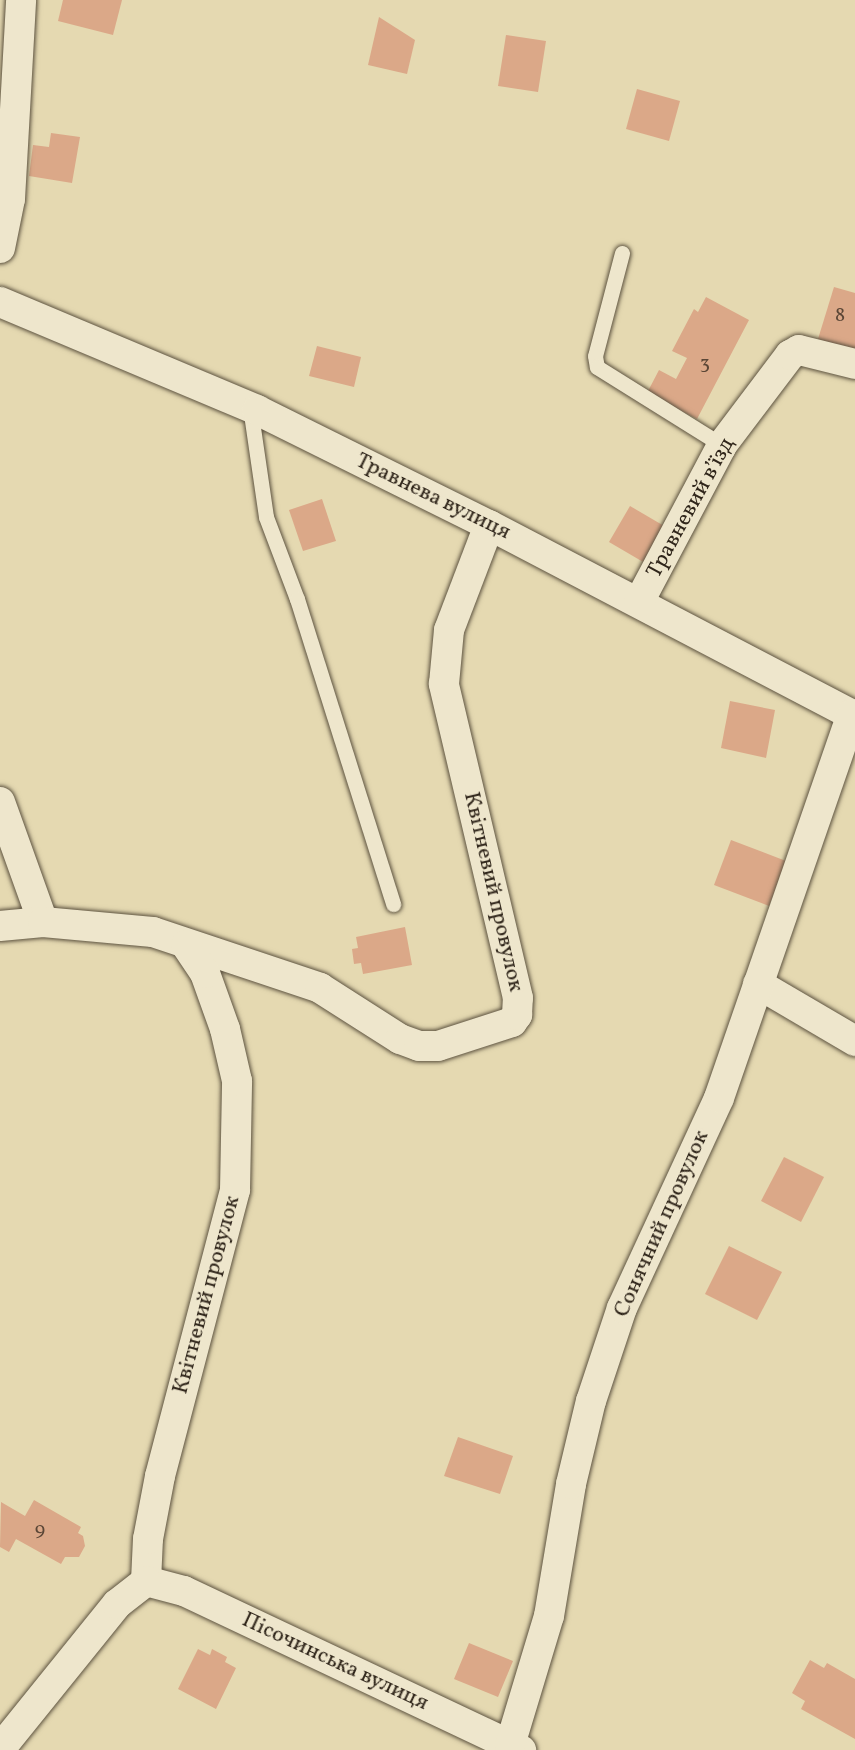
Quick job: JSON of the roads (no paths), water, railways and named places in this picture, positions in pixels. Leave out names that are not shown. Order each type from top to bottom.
[{"type":"street","points":[[0,248],[10,199],[21,0]]},
{"type":"street","name":"Травнева вулиця","points":[[0,302],[250,407],[489,525],[853,715]]},
{"type":"street","name":"Травневий в’їзд","points":[[639,602],[722,445],[790,355],[799,350],[855,364]]},
{"type":"street","name":"Квітневий провулок","points":[[0,926],[43,922],[153,932],[186,945],[246,960],[320,988],[400,1039],[419,1046],[438,1046],[505,1026],[518,1015],[518,998],[444,684],[449,630],[489,525]]},
{"type":"street","name":"Сонячний провулок","points":[[515,1747],[549,1616],[571,1484],[591,1401],[622,1308],[719,1098],[853,715]]},
{"type":"street","points":[[0,802],[43,922]]},
{"type":"street","name":"Квітневий провулок","points":[[146,1581],[148,1539],[160,1476],[236,1190],[237,1082],[225,1029],[205,974],[186,945]]},
{"type":"street","points":[[758,984],[855,1041]]},
{"type":"street","points":[[0,1749],[117,1604],[146,1581]]},
{"type":"street","name":"Пісочинська вулиця","points":[[146,1581],[184,1592],[515,1747]]},
{"type":"lane","points":[[622,253],[595,356],[597,367],[722,445]]},
{"type":"lane","points":[[250,407],[266,517],[297,599],[393,904]]}]
